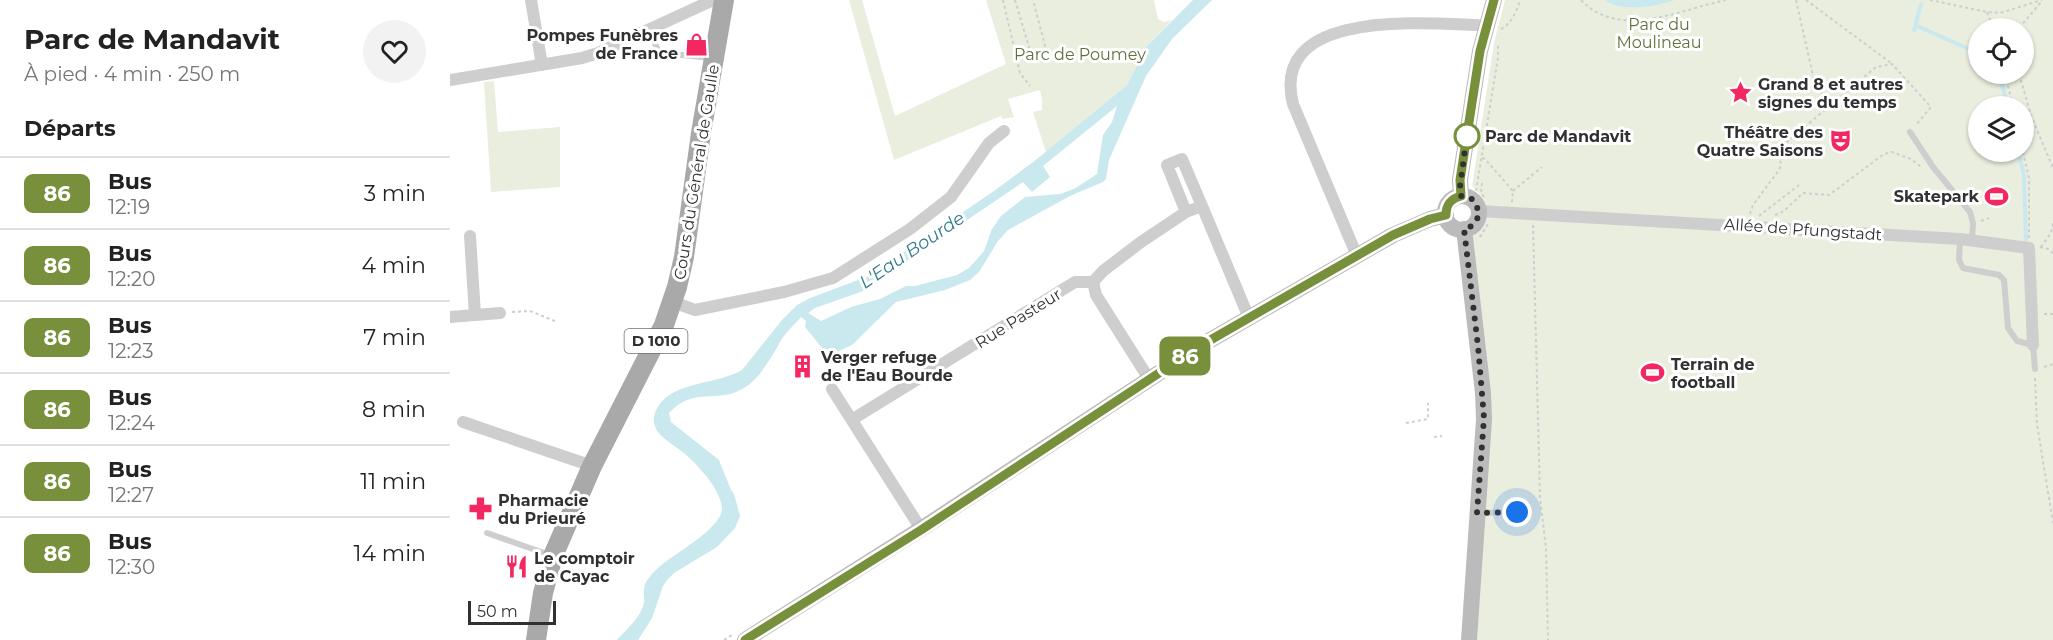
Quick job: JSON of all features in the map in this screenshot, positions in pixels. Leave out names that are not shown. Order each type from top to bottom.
[{"type":"main road","name":"Cours du Général de Gaulle","points":[[536,640],[543,593],[553,556],[592,466],[673,302],[684,257],[701,133],[724,0]]},
{"type":"street","points":[[531,0],[542,65]]},
{"type":"street","points":[[450,80],[582,58],[598,53],[713,0]]},
{"type":"street","points":[[1471,202],[1451,200],[1446,215],[1454,227],[1469,228],[1477,221],[1471,202],[1460,180],[1496,26],[1494,0]]},
{"type":"street","points":[[1357,256],[1293,104],[1289,86],[1292,70],[1303,52],[1312,45],[1356,27],[1400,22],[1496,26]]},
{"type":"street","points":[[673,302],[695,310],[784,292],[832,278],[910,230],[951,197],[989,143],[1004,131]]},
{"type":"street","points":[[1186,213],[1167,165],[1182,159],[1249,318]]},
{"type":"street","name":"Allée de Pfungstadt","points":[[1471,202],[1512,212],[1966,239],[2035,247]]},
{"type":"street","name":"Rue Pasteur","points":[[853,419],[1075,282],[1093,282],[1141,242],[1186,213],[1202,206]]},
{"type":"street","points":[[745,640],[921,530],[1149,379],[1249,318],[1413,226],[1437,216],[1446,215]]},
{"type":"street","points":[[1464,229],[1484,401],[1469,640]]},
{"type":"street","points":[[470,236],[475,315]]},
{"type":"street","points":[[2034,345],[2035,247]]},
{"type":"street","points":[[1093,282],[1096,295],[1149,379]]},
{"type":"street","points":[[450,317],[500,313]]},
{"type":"street","points":[[832,388],[921,530]]},
{"type":"street","points":[[463,422],[592,466]]},
{"type":"lane","points":[[648,29],[658,50],[662,53],[715,58]]},
{"type":"lane","points":[[1910,132],[1933,167],[1970,212],[1973,223],[1966,239],[1961,265],[1967,270],[1999,275],[2004,280],[2010,333],[2021,344],[2034,345],[2035,369]]},
{"type":"lane","points":[[1477,513],[1517,512]]},
{"type":"lane","points":[[487,532],[553,556]]},
{"type":"path","points":[[1004,0],[1020,74],[1030,86]]},
{"type":"path","points":[[1016,0],[1032,57],[1035,62],[1040,63],[1046,61],[1048,57],[1033,0]]},
{"type":"path","points":[[1471,202],[1478,186],[1498,58],[1496,26],[1506,26],[1520,0]]},
{"type":"path","points":[[1581,0],[1601,14],[1626,21],[1662,16],[1726,0]]},
{"type":"path","points":[[1796,0],[1814,80],[1829,105]]},
{"type":"path","points":[[1806,0],[1892,64],[1931,107],[1910,132]]},
{"type":"path","points":[[1930,0],[2000,13],[2042,0]]},
{"type":"path","points":[[2027,18],[2042,0]]},
{"type":"path","points":[[1987,12],[1990,18]]},
{"type":"path","points":[[1747,225],[1753,205],[1779,170],[1781,147],[1876,68],[1892,64]]},
{"type":"path","points":[[2022,84],[2032,118],[2053,168]]},
{"type":"path","points":[[1747,225],[1761,222],[1784,211],[1803,194],[1829,195],[1884,154],[1892,152],[1911,159],[1920,166],[1933,167]]},
{"type":"path","points":[[1482,158],[1512,191],[1512,212]]},
{"type":"path","points":[[2025,162],[2029,178],[2035,247]]},
{"type":"path","points":[[1512,191],[1542,167]]},
{"type":"path","points":[[1747,225],[1799,185]]},
{"type":"path","points":[[1533,213],[1540,497],[1546,549],[1548,640]]},
{"type":"path","points":[[2035,247],[2050,233],[2053,223]]},
{"type":"path","points":[[500,313],[530,312],[557,322]]},
{"type":"path","points":[[2035,369],[2037,424],[2053,523]]},
{"type":"path","points":[[1406,423],[1428,419],[1428,403]]},
{"type":"path","points":[[1434,437],[1442,436]]},
{"type":"green space","name":"Parc de Poumey","points":[[849,0],[862,0],[895,116],[1006,64],[986,0],[1154,0],[1158,19],[1164,22],[1172,20],[1146,47],[1127,85],[1046,152],[1033,112],[1042,110],[1040,90],[1008,99],[1014,117],[1003,119],[1001,116],[894,160]]},
{"type":"green space","name":"Parc de Mandavit","points":[[1505,0],[2053,0],[2053,640],[1477,640],[1491,397],[1472,237],[1484,224],[1487,212],[1483,199],[1472,186],[1494,43]]},
{"type":"green space","points":[[494,81],[498,132],[560,127],[560,187],[491,192],[484,82]]},
{"type":"water","name":"L'Eau Bourde","points":[[1193,0],[1212,0],[1172,39],[1146,76],[1109,160],[1106,179],[1103,182],[1070,196],[1008,230],[998,241],[979,272],[970,280],[945,290],[896,302],[852,345],[839,351],[823,349],[805,327],[806,321],[801,317],[787,332],[764,368],[748,385],[732,393],[687,400],[669,413],[671,422],[719,460],[734,494],[740,516],[735,528],[717,547],[668,579],[663,586],[652,618],[638,640],[617,640],[640,613],[644,603],[644,587],[649,577],[705,533],[722,510],[714,487],[703,472],[656,429],[655,414],[666,397],[742,370],[797,305],[869,276],[994,191],[1127,85],[1146,47]],"holes":[[[1117,106],[1112,122],[1103,135],[1097,174],[1074,189],[1060,194],[1025,197],[1001,216],[992,229],[984,251],[969,268],[957,275],[915,286],[906,286],[880,299],[851,307],[821,321],[808,313],[815,308],[869,289],[1023,182],[1032,192],[1050,177],[1043,166]]]},
{"type":"water","points":[[1605,0],[1675,0],[1649,6],[1630,7],[1612,4]]},
{"type":"waterway","points":[[1914,30],[1921,4]]},
{"type":"waterway","points":[[1917,26],[1968,49]]},
{"type":"waterway","points":[[2002,84],[2005,96]]},
{"type":"waterway","points":[[2021,162],[2024,176],[2026,242]]},
{"type":"bus line","name":"86","points":[[745,640],[921,530],[1200,346],[1393,235],[1437,216],[1446,215],[1451,200],[1461,196],[1460,180],[1480,51],[1494,0]]},
{"type":"place","name":"Pompes Funèbres de France","points":[[696,44]]},
{"type":"place","name":"Grand 8 et autres signes du temps","points":[[1740,93]]},
{"type":"place","name":"Parc de Mandavit","points":[[1467,136]]},
{"type":"place","name":"Théâtre des Quatre Saisons","points":[[1841,141]]},
{"type":"place","name":"Skatepark","points":[[1997,196]]},
{"type":"place","name":"Verger refuge de l'Eau Bourde","points":[[803,366]]},
{"type":"place","name":"Terrain de football","points":[[1653,373]]},
{"type":"place","name":"Pharmacie du Prieuré","points":[[480,509]]},
{"type":"place","name":"Le comptoir de Cayac","points":[[516,567]]},
{"type":"route","points":[[1467,136],[1467,134],[1460,180],[1461,196],[1467,196],[1476,202],[1479,211],[1477,221],[1464,229],[1483,393],[1484,418],[1477,513],[1517,512]]},
{"type":"park label","name":"Parc du Moulineau","points":[[1659,33]]}]
